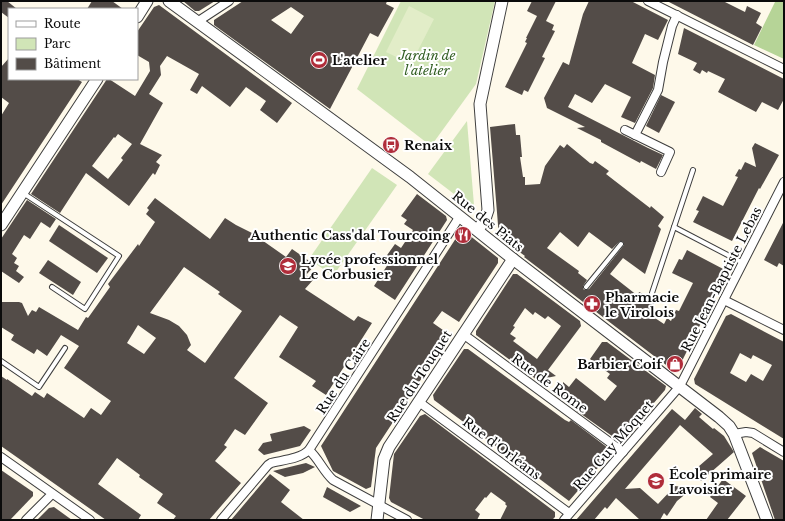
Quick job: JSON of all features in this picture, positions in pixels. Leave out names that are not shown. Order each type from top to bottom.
[{"type":"street","points":[[138,16],[148,1]]},
{"type":"street","name":"Rue des Piats","points":[[169,1],[402,171],[513,259],[574,303],[719,417],[729,426],[734,434],[767,520]]},
{"type":"street","points":[[197,22],[229,1]]},
{"type":"street","points":[[478,230],[485,219],[488,210],[480,104],[502,1]]},
{"type":"street","points":[[648,1],[784,69]]},
{"type":"street","points":[[635,135],[658,90],[672,26],[677,15]]},
{"type":"street","points":[[1,225],[96,80]]},
{"type":"street","points":[[625,130],[670,152],[661,172]]},
{"type":"street","name":"Rue Jean-Baptiste Lebas","points":[[680,386],[743,263],[782,193],[784,182]]},
{"type":"street","name":"Rue du Caire","points":[[309,450],[460,216]]},
{"type":"street","name":"Rue du Touquet","points":[[377,520],[383,466],[386,454],[513,259]]},
{"type":"street","points":[[724,300],[784,330]]},
{"type":"street","name":"Rue de Rome","points":[[463,334],[623,452]]},
{"type":"street","name":"Rue Guy Môquet","points":[[564,520],[680,386]]},
{"type":"street","name":"Rue d'Orléans","points":[[419,402],[569,513]]},
{"type":"street","points":[[734,434],[746,432],[752,433],[784,452]]},
{"type":"street","points":[[221,520],[271,463],[301,456],[306,454],[309,450],[317,458],[325,472],[333,480],[407,520]]},
{"type":"street","points":[[1,457],[90,520]]},
{"type":"street","name":"Rue des Piats","points":[[755,492],[759,507],[760,520]]},
{"type":"street","points":[[26,520],[52,494]]},
{"type":"lane","points":[[652,293],[693,170]]},
{"type":"lane","points":[[22,193],[119,256],[85,309],[52,287]]},
{"type":"lane","points":[[674,227],[743,263]]},
{"type":"lane","points":[[586,287],[621,244]]},
{"type":"lane","points":[[1,361],[39,387],[65,348]]},
{"type":"green space","name":"Jardin de l'atelier","points":[[401,1],[495,1],[476,84],[431,146],[357,89]]},
{"type":"green space","points":[[773,1],[784,1],[784,59],[754,45],[775,2]]},
{"type":"green space","points":[[409,6],[434,19],[411,64],[386,52]]},
{"type":"green space","points":[[467,121],[474,205],[471,207],[428,174]]},
{"type":"green space","points":[[372,168],[397,185],[333,276],[309,259]]},
{"type":"building","points":[[1,1],[7,1],[16,8],[8,8],[8,17],[1,12]]},
{"type":"building","points":[[92,1],[112,1],[122,8],[88,8]]},
{"type":"building","points":[[183,1],[215,1],[199,11],[195,11]]},
{"type":"building","name":"L'atelier","points":[[243,1],[387,1],[386,4],[394,8],[378,37],[370,33],[330,109],[214,25],[214,20]],"holes":[[[291,7],[304,16],[291,34],[271,20]]]},
{"type":"building","points":[[532,1],[556,1],[546,21],[554,25],[552,30],[555,31],[542,57],[545,58],[528,92],[524,90],[522,95],[505,87],[527,43],[525,42],[526,38],[537,16],[527,11]]},
{"type":"building","points":[[589,1],[631,1],[668,20],[658,40],[645,34],[632,63],[655,75],[653,88],[635,123],[621,117],[631,97],[605,84],[592,103],[575,94],[568,107],[663,155],[656,169],[641,161],[640,163],[601,142],[601,140],[577,128],[585,127],[547,108],[544,98],[563,62],[569,65],[583,14]]},
{"type":"building","points":[[667,1],[723,1],[745,12],[747,6],[761,13],[756,23],[762,27],[753,45]]},
{"type":"building","points":[[159,5],[292,103],[277,123],[260,110],[266,101],[246,87],[230,107],[202,86],[197,94],[190,90],[199,74],[167,56],[160,66],[161,75],[149,94],[163,103],[140,144],[162,155],[156,162],[160,165],[155,175],[153,173],[129,206],[86,173],[60,213],[31,194],[106,80],[111,80],[135,96],[150,71],[149,62],[138,56],[138,31],[154,7]],"holes":[[[118,134],[132,144],[121,158],[123,160],[108,179],[92,166],[114,137],[115,138]]]},
{"type":"building","points":[[684,28],[784,79],[784,99],[778,110],[762,102],[756,112],[718,92],[725,79],[708,71],[707,73],[702,70],[700,74],[693,70],[697,63],[678,54]]},
{"type":"building","points":[[8,59],[8,80],[79,80],[82,82],[1,205],[1,116],[9,103],[1,97],[1,67]]},
{"type":"building","points":[[661,95],[675,102],[659,133],[646,126]]},
{"type":"building","points":[[515,124],[516,135],[520,135],[522,157],[520,157],[523,177],[525,177],[525,185],[540,184],[545,166],[560,145],[564,148],[567,144],[590,163],[593,164],[595,161],[609,171],[606,174],[664,217],[658,226],[661,229],[645,274],[623,258],[610,274],[638,296],[639,292],[656,300],[649,314],[664,324],[667,318],[671,321],[676,310],[679,311],[693,283],[672,273],[679,259],[682,260],[687,250],[727,271],[678,369],[673,370],[658,359],[499,237],[490,127]],"holes":[[[560,232],[578,247],[589,232],[612,249],[620,241],[623,242],[624,245],[589,289],[585,290],[583,289],[583,286],[587,280],[578,273],[579,271],[547,248]]]},
{"type":"building","points":[[755,143],[779,155],[760,189],[759,188],[732,241],[693,222],[699,211],[696,210],[703,196],[723,206],[738,177],[735,176],[739,169],[741,170],[745,162],[756,167],[752,148]]},
{"type":"building","points":[[417,194],[446,216],[447,220],[395,300],[374,286],[390,261],[385,258],[395,244],[401,248],[413,230],[404,224],[407,220],[401,216]]},
{"type":"building","points":[[155,198],[210,239],[225,218],[252,233],[286,257],[292,249],[315,265],[306,275],[313,280],[305,289],[354,321],[358,316],[372,323],[326,395],[312,386],[316,381],[279,357],[298,327],[280,315],[234,378],[268,403],[245,435],[235,429],[224,445],[227,447],[215,461],[241,483],[209,520],[173,520],[176,516],[157,503],[163,494],[139,477],[140,475],[117,458],[98,484],[141,515],[138,520],[106,520],[1,446],[1,376],[32,396],[35,392],[44,398],[47,393],[84,418],[91,408],[101,415],[111,401],[64,368],[79,346],[61,335],[47,356],[37,349],[34,354],[11,340],[14,335],[1,327],[1,302],[22,303],[28,316],[32,310],[36,312],[39,307],[78,330],[86,317],[88,318],[110,287],[108,284],[138,244],[139,246],[155,222],[146,214],[149,210],[147,208]],"holes":[[[184,267],[220,292],[218,294],[242,311],[205,363],[187,350],[191,345],[187,335],[179,326],[169,320],[150,313]],[[138,325],[156,338],[144,354],[127,343]]]},
{"type":"building","points":[[27,200],[56,219],[50,228],[41,222],[30,239],[24,235],[12,254],[17,258],[14,263],[19,266],[16,271],[24,277],[19,283],[1,271],[1,239]]},
{"type":"building","points":[[784,221],[784,266],[779,263],[777,267],[764,260]]},
{"type":"building","points":[[59,225],[108,258],[97,273],[49,241]]},
{"type":"building","points":[[464,231],[498,258],[498,263],[459,322],[442,311],[433,323],[450,335],[376,448],[371,487],[366,489],[333,471],[321,446],[460,232]]},
{"type":"building","points":[[48,260],[81,282],[73,295],[39,273]]},
{"type":"building","points":[[513,274],[517,274],[580,321],[581,326],[548,370],[556,376],[537,380],[476,335],[476,331]],"holes":[[[525,308],[533,315],[535,312],[545,319],[548,316],[561,326],[537,359],[513,341],[516,338],[510,334],[515,327],[513,326]]]},
{"type":"building","points":[[731,314],[784,342],[784,439],[695,384],[694,379],[726,316]],"holes":[[[740,353],[751,359],[753,355],[772,365],[763,381],[751,374],[746,382],[730,373]]]},
{"type":"building","points":[[602,342],[607,342],[666,386],[665,390],[622,440],[619,441],[563,399],[563,382],[569,387],[576,378],[605,401],[617,386],[607,378],[610,374],[590,359]]},
{"type":"building","points":[[464,349],[468,349],[565,420],[569,422],[571,420],[608,448],[609,455],[569,501],[434,400],[433,395]]},
{"type":"building","points":[[695,408],[702,414],[699,417],[724,436],[734,452],[701,481],[697,476],[698,467],[713,454],[680,425],[625,489],[640,488],[658,504],[675,486],[683,487],[688,492],[677,501],[667,516],[664,513],[660,520],[640,520],[616,498],[607,509],[605,507],[594,520],[576,520],[672,409],[685,420]]},
{"type":"building","points":[[425,414],[555,512],[555,517],[552,520],[500,520],[507,506],[505,504],[506,503],[491,492],[475,510],[480,514],[477,520],[425,520],[391,502],[389,498],[394,454],[420,416]]},
{"type":"building","points":[[304,426],[311,430],[300,446],[264,455],[258,450],[263,443],[272,441],[270,434]]},
{"type":"building","points":[[760,447],[784,461],[784,520],[775,520],[752,453]]},
{"type":"building","points":[[306,463],[315,467],[303,473],[285,477],[273,471]]},
{"type":"building","points":[[1,470],[33,492],[33,496],[10,520],[1,520]]},
{"type":"building","points":[[270,474],[290,490],[281,502],[304,520],[231,520]]},
{"type":"building","points":[[723,479],[746,496],[727,520],[706,520],[718,503],[710,497]]},
{"type":"building","points":[[327,487],[361,506],[350,512],[323,497]]},
{"type":"building","points":[[54,507],[72,520],[37,520],[49,508]]},
{"type":"place","name":"L'atelier","points":[[319,60]]},
{"type":"place","name":"Renaix","points":[[391,145]]},
{"type":"place","name":"Authentic Cass'dal Tourcoing","points":[[463,235]]},
{"type":"place","name":"Lycée professionnel Le Corbusier","points":[[288,266]]},
{"type":"place","name":"Pharmacie le Virolois","points":[[592,304]]},
{"type":"place","name":"Barbier Coif","points":[[675,364]]},
{"type":"place","name":"École primaire Lavoisier","points":[[656,481]]}]
